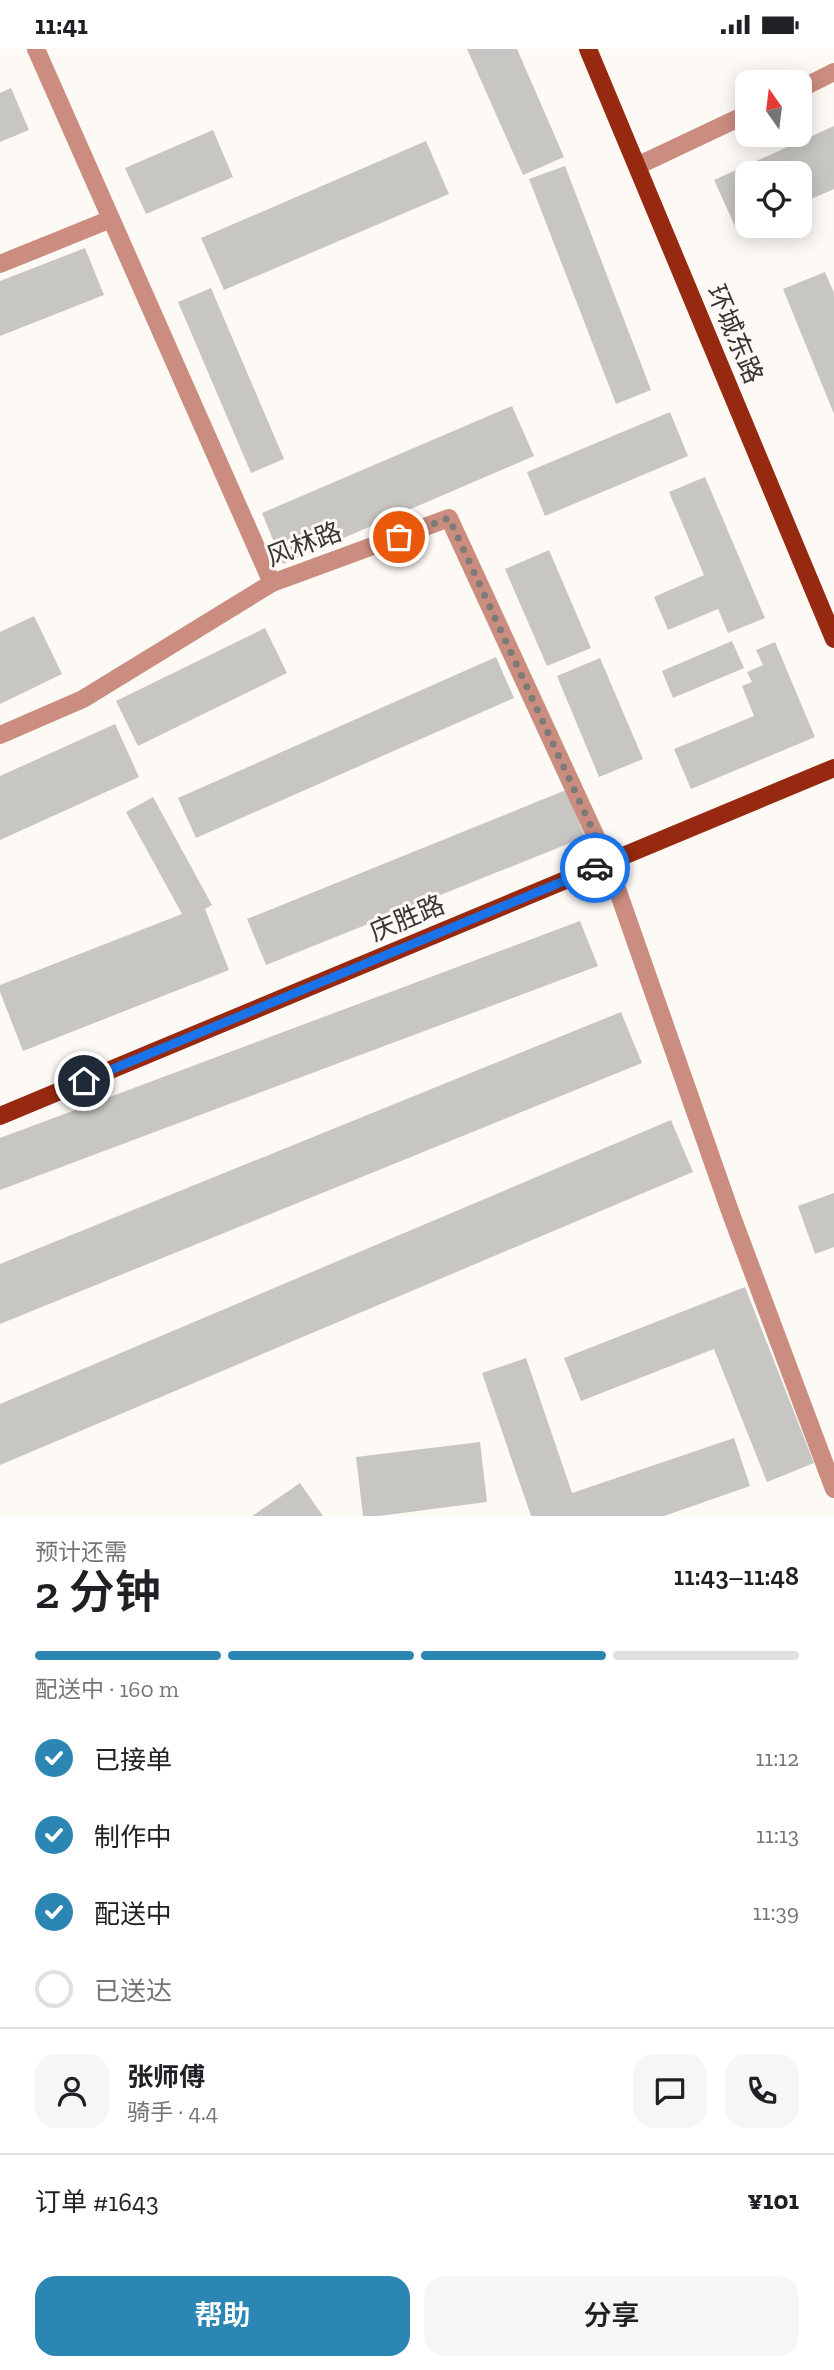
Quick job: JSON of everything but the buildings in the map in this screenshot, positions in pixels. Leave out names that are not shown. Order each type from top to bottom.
[{"type":"main road","name":"环城东路","points":[[588,49],[834,639]]},
{"type":"main road","name":"庆胜路","points":[[0,1116],[834,768]]},
{"type":"street","points":[[36,49],[272,583]]},
{"type":"street","points":[[812,83],[834,72]]},
{"type":"street","points":[[637,166],[735,120]]},
{"type":"street","points":[[0,264],[111,219]]},
{"type":"street","name":"风林路","points":[[0,736],[83,699],[272,583],[449,518],[608,863]]},
{"type":"street","points":[[608,863],[731,1214],[834,1489]]},
{"type":"way so far","points":[[399,537],[449,518],[608,863],[595,868]]},
{"type":"route","points":[[84,1081],[595,868]]}]
